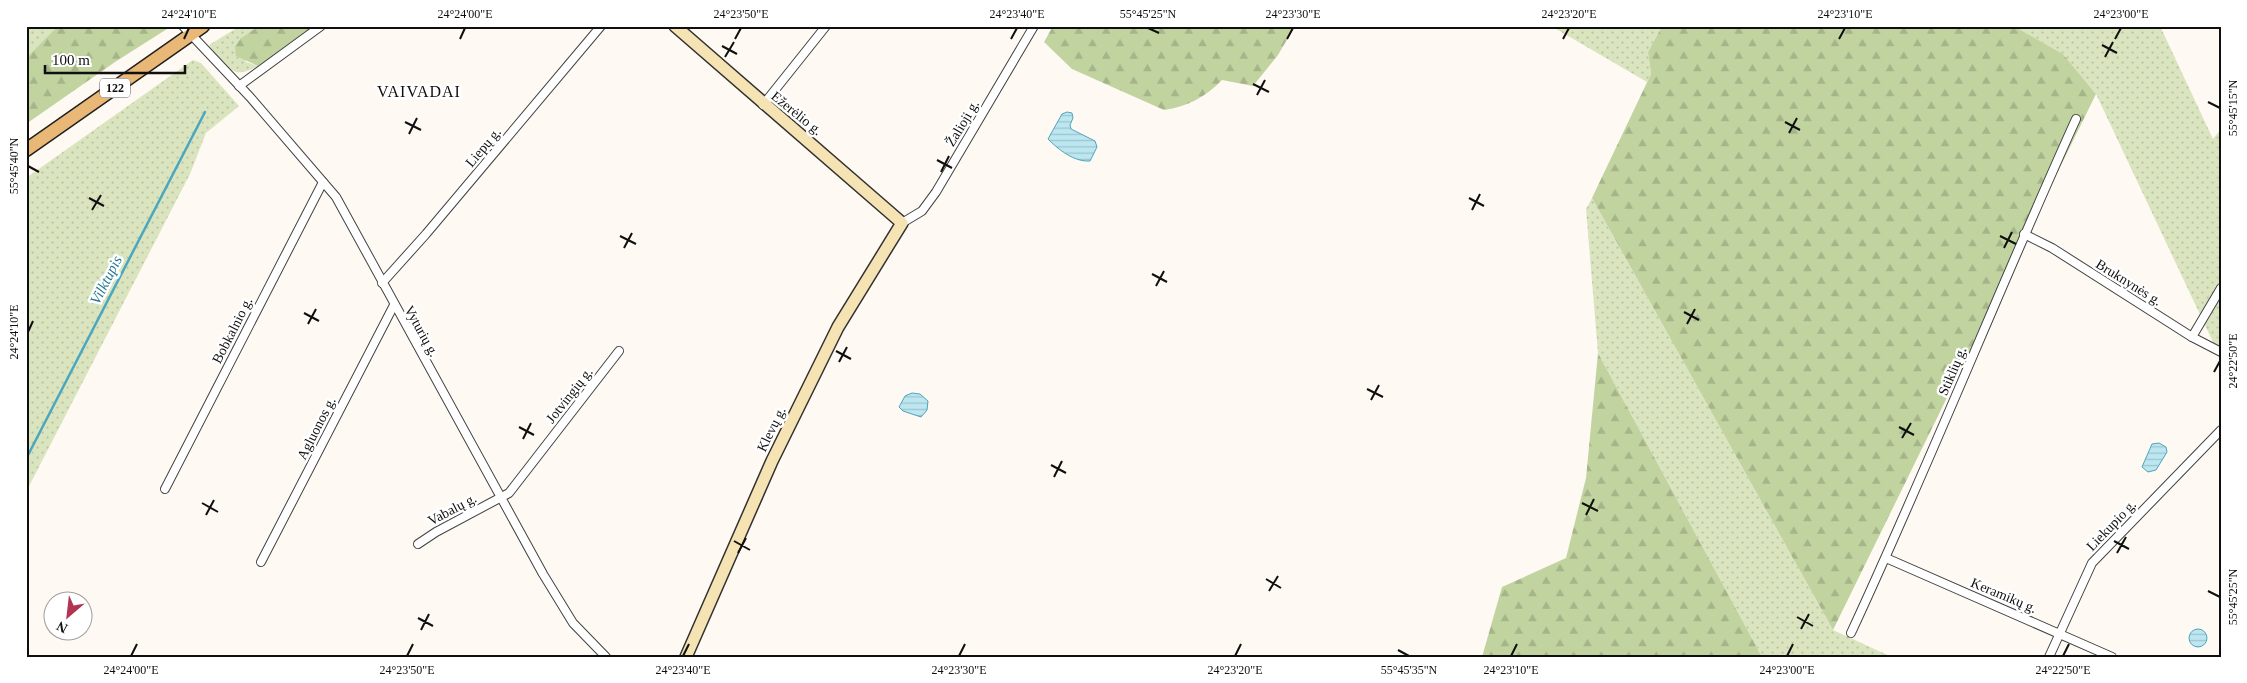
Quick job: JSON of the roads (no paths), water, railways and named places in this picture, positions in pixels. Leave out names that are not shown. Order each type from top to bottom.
[{"type":"main road","name":"122","points":[[26,150],[187,30],[203,26]]},
{"type":"main road","name":"Ežerėlio g.","points":[[675,26],[902,223]]},
{"type":"main road","name":"Klevų g.","points":[[686,657],[772,461],[834,336],[902,223]]},
{"type":"street","points":[[239,86],[321,26]]},
{"type":"street","name":"Liepų g.","points":[[382,283],[426,234],[601,26]]},
{"type":"street","points":[[763,104],[826,26]]},
{"type":"street","name":"Žalioji g.","points":[[902,223],[922,211],[936,192],[1034,26]]},
{"type":"street","name":"Vyturių g.","points":[[187,30],[239,86],[336,197],[500,498],[573,623],[606,657]]},
{"type":"street","name":"Stiklių g.","points":[[1850,632],[1886,558],[2024,234],[2076,119]]},
{"type":"street","name":"Bobkalnio g.","points":[[165,489],[323,182]]},
{"type":"street","name":"Bruknynės g.","points":[[2024,234],[2052,248],[2192,336],[2221,352]]},
{"type":"street","points":[[2192,336],[2221,288]]},
{"type":"street","name":"Agluonos g.","points":[[261,562],[394,305]]},
{"type":"street","name":"Jotvingių g.","points":[[500,498],[509,493],[619,351]]},
{"type":"street","name":"Liekupio g.","points":[[2049,657],[2087,572],[2097,556],[2221,430]]},
{"type":"street","name":"Vabalų g.","points":[[418,544],[436,532],[500,498]]},
{"type":"street","name":"Keramikų g.","points":[[1886,558],[2060,632],[2112,657]]},
{"type":"water","points":[[1072,113],[1071,129],[1095,141],[1097,147],[1090,161],[1078,160],[1062,151],[1048,139],[1062,114]]},
{"type":"water","points":[[912,393],[920,394],[928,401],[927,410],[921,417],[903,411],[899,407],[905,396]]},
{"type":"water","points":[[2159,443],[2166,447],[2167,452],[2156,470],[2148,472],[2142,467],[2152,444]]},
{"type":"water","points":[[2198,629],[2204,632],[2207,638],[2204,644],[2198,647],[2192,644],[2189,638],[2192,632]]},
{"type":"waterway","name":"Vilktupis","points":[[26,459],[205,112]]},
{"type":"district","name":"VAIVADAI","points":[[419,91]]}]
